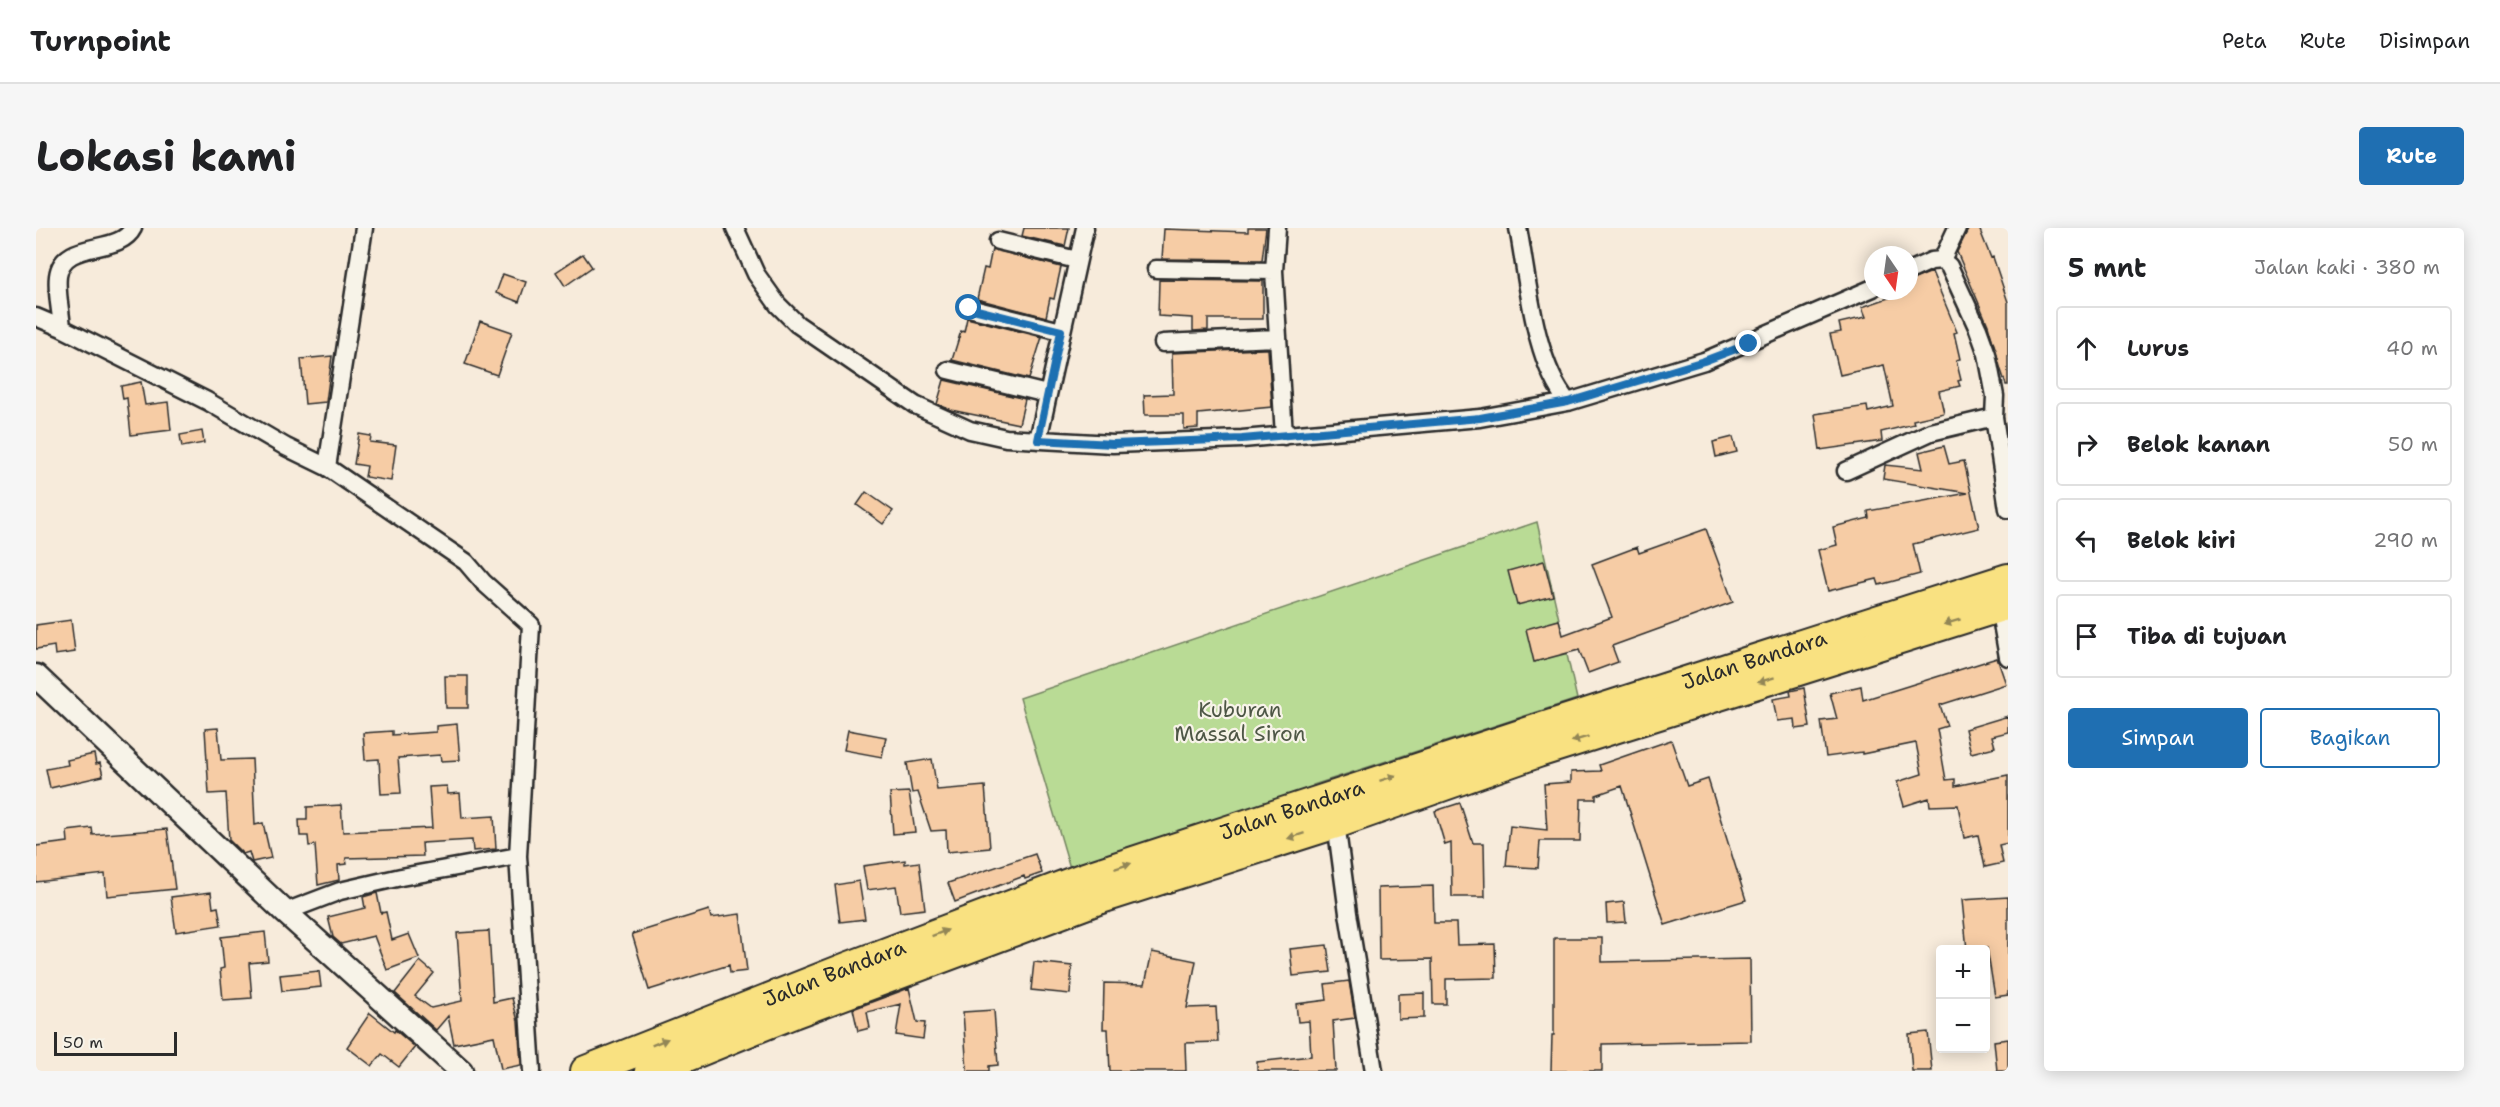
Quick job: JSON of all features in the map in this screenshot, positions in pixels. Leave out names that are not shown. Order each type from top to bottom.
[{"type":"highway","name":"Jalan Bandara","points":[[650,1071],[793,1013],[1098,899],[1336,823],[1538,752],[2005,596]]},
{"type":"highway","name":"Jalan Bandara","points":[[586,1071],[624,1064],[848,968],[1079,880],[1544,727],[2005,596]]},
{"type":"street","points":[[62,328],[58,277],[60,265],[77,253],[126,238],[133,228]]},
{"type":"street","points":[[327,466],[364,228]]},
{"type":"street","points":[[735,228],[756,274],[778,305],[797,324],[825,344],[896,393],[936,416],[970,430],[1006,438],[1038,440],[1113,444],[1284,436],[1480,418],[1568,402],[1704,361],[1864,292]]},
{"type":"street","points":[[1038,440],[1084,228]]},
{"type":"street","points":[[1277,228],[1274,271],[1276,338],[1284,436]]},
{"type":"street","points":[[1518,228],[1541,347],[1548,371],[1557,390],[1568,402]]},
{"type":"street","points":[[1942,260],[1957,228]]},
{"type":"street","points":[[998,241],[1077,260]]},
{"type":"street","points":[[1918,267],[1931,261],[1942,260]]},
{"type":"street","points":[[1942,260],[1953,272],[1987,354],[1995,396],[1994,417],[2008,509]]},
{"type":"street","points":[[1156,269],[1274,271]]},
{"type":"street","points":[[969,308],[1061,331]]},
{"type":"street","points":[[36,317],[207,401],[286,447],[327,466],[466,562],[483,582],[531,625],[518,855],[532,1071]]},
{"type":"street","points":[[1162,343],[1276,338]]},
{"type":"street","points":[[948,370],[1047,394]]},
{"type":"street","points":[[1846,471],[1932,432],[1994,417]]},
{"type":"street","points":[[2005,596],[2008,657]]},
{"type":"street","points":[[36,676],[285,912],[461,1071]]},
{"type":"street","points":[[1336,823],[1374,1071]]},
{"type":"street","points":[[285,912],[340,891],[424,872],[518,855]]},
{"type":"green space","name":"Kuburan Massal Siron","points":[[1537,522],[1577,699],[1313,785],[1314,796],[1072,875],[1020,698]]},
{"type":"building","points":[[1024,228],[1069,228],[1065,246],[1022,236]]},
{"type":"building","points":[[1248,228],[1266,228],[1262,260],[1162,259],[1164,229],[1248,232]]},
{"type":"building","points":[[1969,228],[1979,228],[1991,258],[1993,257],[2008,302],[2008,385],[2006,385],[2001,370],[1988,325],[1957,252]]},
{"type":"building","points":[[992,249],[1061,267],[1054,299],[1050,298],[1046,317],[977,299],[984,268],[988,269]]},
{"type":"building","points":[[583,254],[592,267],[565,286],[556,272]]},
{"type":"building","points":[[1932,272],[1957,332],[1954,333],[1960,359],[1956,360],[1961,380],[1958,381],[1960,386],[1939,391],[1944,413],[1913,420],[1914,424],[1881,432],[1882,441],[1820,450],[1815,414],[1867,406],[1868,412],[1893,406],[1884,365],[1840,375],[1830,334],[1841,332],[1839,323],[1866,317],[1862,307],[1883,300],[1918,300],[1918,277]]},
{"type":"building","points":[[503,274],[526,282],[519,302],[496,293]]},
{"type":"building","points":[[1159,280],[1263,281],[1263,319],[1208,319],[1208,330],[1193,331],[1193,318],[1158,316]]},
{"type":"building","points":[[967,318],[1042,337],[1029,379],[952,360],[961,331],[964,332]]},
{"type":"building","points":[[480,321],[512,332],[497,375],[465,364]]},
{"type":"building","points":[[1268,349],[1272,407],[1198,414],[1198,428],[1184,429],[1184,415],[1145,415],[1144,395],[1173,394],[1172,353]]},
{"type":"building","points":[[332,356],[326,402],[305,404],[301,359]]},
{"type":"building","points":[[944,380],[1025,399],[1019,424],[951,410],[937,404]]},
{"type":"building","points":[[141,382],[145,405],[168,402],[171,430],[131,435],[127,398],[123,399],[121,386]]},
{"type":"building","points":[[202,431],[204,443],[182,447],[180,435]]},
{"type":"building","points":[[359,434],[371,436],[370,442],[396,445],[391,481],[365,477],[367,466],[354,464]]},
{"type":"building","points":[[1733,437],[1737,452],[1716,457],[1713,442]]},
{"type":"building","points":[[1944,446],[1949,464],[1964,461],[1979,528],[1913,544],[1920,574],[1879,585],[1877,579],[1828,591],[1818,550],[1837,545],[1833,527],[1869,518],[1868,511],[1968,493],[1883,479],[1885,465],[1923,469],[1919,452]]},
{"type":"building","points":[[866,492],[893,511],[883,524],[857,505]]},
{"type":"building","points":[[1706,529],[1733,602],[1612,646],[1618,662],[1588,673],[1579,650],[1534,662],[1526,629],[1559,620],[1563,635],[1612,617],[1592,564],[1637,547],[1639,553]]},
{"type":"building","points":[[1544,561],[1553,596],[1517,605],[1508,571]]},
{"type":"building","points":[[71,620],[75,652],[55,655],[54,646],[36,649],[36,625]]},
{"type":"building","points":[[1997,658],[2006,684],[1940,705],[1947,726],[1937,729],[1946,780],[1955,779],[1955,786],[2008,775],[2008,843],[1999,845],[2003,863],[1985,867],[1978,835],[1964,838],[1958,805],[1930,806],[1929,798],[1904,806],[1897,782],[1922,774],[1916,743],[1862,754],[1862,752],[1826,757],[1821,721],[1837,719],[1830,693],[1861,686],[1863,700]]},
{"type":"building","points":[[445,676],[468,676],[468,708],[446,708]]},
{"type":"building","points":[[1804,688],[1810,727],[1796,729],[1795,719],[1777,721],[1773,699],[1791,696],[1790,691]]},
{"type":"building","points":[[2008,716],[2008,732],[1992,736],[1995,747],[1971,753],[1965,729]]},
{"type":"building","points":[[457,724],[460,760],[441,761],[440,755],[398,758],[401,793],[381,794],[379,759],[365,760],[363,733],[392,731],[392,735],[436,732],[436,726]]},
{"type":"building","points":[[218,728],[221,760],[252,759],[255,825],[263,823],[271,858],[252,862],[249,852],[243,854],[229,840],[226,793],[209,794],[205,729]]},
{"type":"building","points":[[848,730],[886,737],[882,757],[844,750]]},
{"type":"building","points":[[1671,740],[1687,786],[1708,779],[1746,900],[1665,925],[1622,786],[1596,795],[1596,799],[1581,799],[1580,841],[1540,841],[1538,868],[1506,866],[1510,826],[1547,830],[1544,784],[1571,782],[1571,772],[1601,771],[1599,765]]},
{"type":"building","points":[[94,754],[96,764],[100,763],[103,776],[50,788],[46,769],[68,765],[67,760]]},
{"type":"building","points":[[932,759],[937,790],[985,786],[990,848],[947,852],[946,830],[931,831],[918,792],[912,793],[907,763]]},
{"type":"building","points":[[447,786],[448,794],[460,793],[462,818],[494,816],[496,849],[473,851],[472,840],[422,843],[423,856],[346,858],[347,864],[338,865],[339,880],[318,885],[315,845],[309,846],[308,836],[300,836],[299,820],[307,820],[307,807],[341,805],[343,832],[432,828],[429,787]]},
{"type":"building","points":[[909,792],[915,832],[893,834],[890,793]]},
{"type":"building","points":[[1460,803],[1473,843],[1484,843],[1485,897],[1452,897],[1451,843],[1445,845],[1435,811]]},
{"type":"building","points":[[92,828],[93,835],[167,829],[175,889],[107,896],[105,874],[36,882],[36,846],[68,842],[67,831]]},
{"type":"building","points":[[1035,854],[1042,873],[1025,879],[1024,876],[955,902],[948,883]]},
{"type":"building","points":[[905,860],[905,864],[919,862],[925,909],[900,912],[896,886],[867,890],[863,866]]},
{"type":"building","points":[[859,881],[865,919],[840,922],[835,885]]},
{"type":"building","points":[[1433,886],[1434,923],[1456,923],[1457,945],[1495,944],[1496,978],[1446,979],[1446,1004],[1433,1004],[1432,959],[1379,960],[1378,888]]},
{"type":"building","points":[[211,892],[213,908],[218,907],[221,925],[176,932],[171,897]]},
{"type":"building","points":[[377,893],[381,913],[386,912],[392,940],[409,934],[419,958],[387,970],[374,936],[341,944],[333,937],[328,917],[365,908],[363,897]]},
{"type":"building","points":[[2008,897],[2008,995],[1995,997],[1990,966],[1990,945],[1966,945],[1962,900]]},
{"type":"building","points":[[1624,902],[1626,922],[1607,923],[1606,904]]},
{"type":"building","points":[[709,910],[711,918],[740,914],[747,971],[730,973],[729,965],[649,990],[632,934]]},
{"type":"building","points":[[489,931],[493,1002],[512,998],[518,1021],[521,1065],[501,1069],[494,1036],[454,1044],[448,1016],[436,1030],[395,993],[420,961],[434,973],[415,996],[431,1008],[462,1001],[457,933]]},
{"type":"building","points":[[265,932],[268,961],[249,963],[252,998],[223,1000],[220,969],[224,968],[221,937]]},
{"type":"building","points":[[1554,938],[1602,938],[1602,962],[1750,959],[1751,1041],[1602,1044],[1602,1071],[1551,1071],[1552,1035],[1554,1035]]},
{"type":"building","points":[[1327,945],[1331,972],[1293,976],[1290,949]]},
{"type":"building","points":[[1152,952],[1196,961],[1187,1008],[1216,1007],[1218,1042],[1185,1043],[1186,1071],[1110,1071],[1108,1029],[1103,1029],[1104,983],[1145,984]]},
{"type":"building","points":[[1034,962],[1072,966],[1070,994],[1031,990]]},
{"type":"building","points":[[319,971],[321,987],[282,991],[280,975]]},
{"type":"building","points":[[1349,981],[1355,1018],[1333,1021],[1336,1071],[1257,1071],[1257,1062],[1311,1056],[1309,1021],[1298,1022],[1296,1004],[1327,1000],[1325,984]]},
{"type":"building","points":[[909,988],[917,1022],[925,1023],[923,1039],[896,1035],[901,1004],[867,1012],[870,1028],[858,1031],[853,1009]]},
{"type":"building","points":[[1424,993],[1424,1018],[1398,1019],[1398,994]]},
{"type":"building","points":[[994,1010],[998,1065],[989,1066],[989,1071],[967,1071],[963,1012]]},
{"type":"building","points":[[370,1013],[415,1047],[399,1067],[382,1054],[372,1066],[347,1047]]},
{"type":"building","points":[[1928,1032],[1932,1071],[1912,1071],[1909,1034]]},
{"type":"building","points":[[2008,1039],[2008,1071],[1997,1071],[1994,1041]]},
{"type":"route","points":[[969,308],[1061,331],[1038,440],[1113,444],[1242,439],[1480,418],[1568,402],[1649,379],[1749,344]]}]
